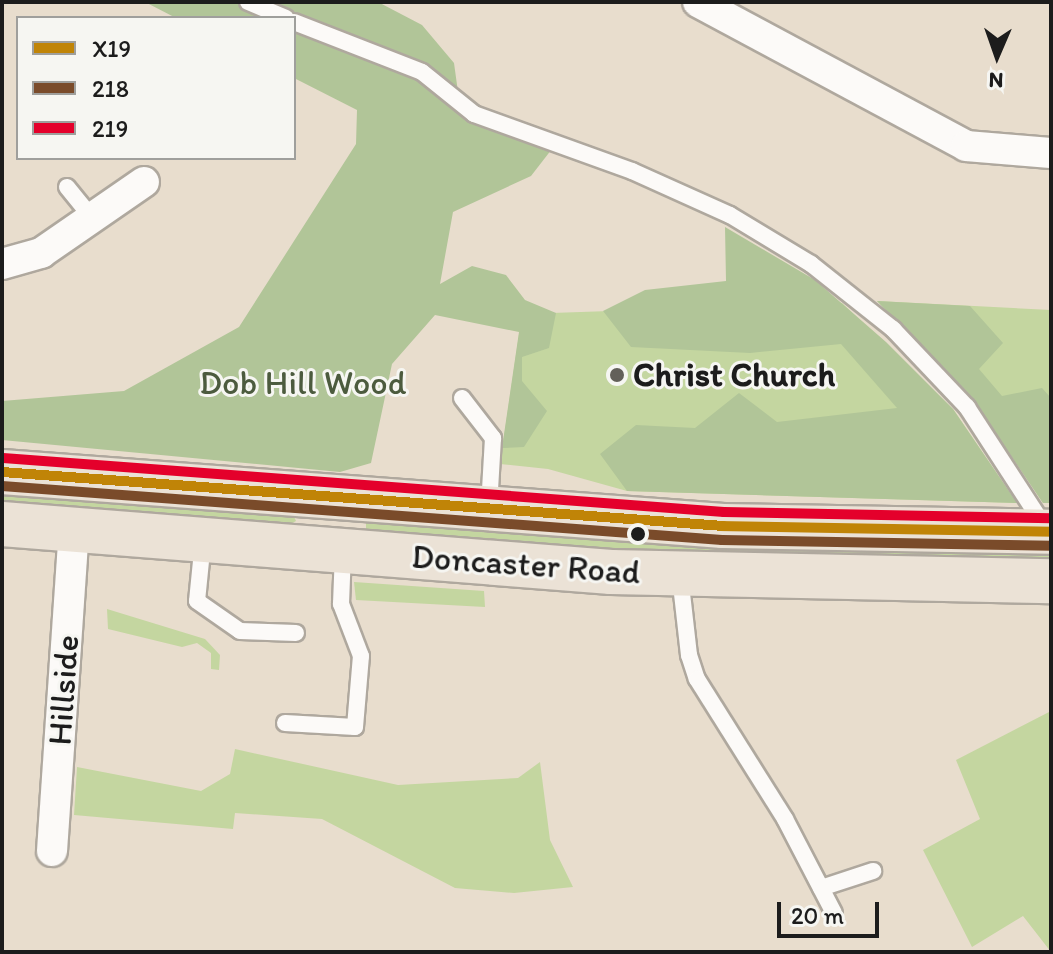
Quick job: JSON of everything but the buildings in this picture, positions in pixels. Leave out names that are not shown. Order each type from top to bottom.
[{"type":"highway","name":"Doncaster Road","points":[[2,472],[328,498],[819,531],[1049,532]]},
{"type":"highway","points":[[328,498],[334,549]]},
{"type":"highway","name":"Doncaster Road","points":[[2,524],[680,576],[1051,581]]},
{"type":"street","points":[[698,2],[966,146],[1051,153]]},
{"type":"street","points":[[2,264],[41,253],[144,182]]},
{"type":"street","name":"Hillside","points":[[52,851],[74,529]]},
{"type":"lane","points":[[248,2],[281,16]]},
{"type":"lane","points":[[296,23],[422,72],[474,114],[646,177],[730,215],[811,264],[893,329],[967,407],[1049,532]]},
{"type":"lane","points":[[67,187],[92,218]]},
{"type":"lane","points":[[462,398],[493,438],[489,508]]},
{"type":"lane","points":[[203,539],[197,601],[240,631],[296,633]]},
{"type":"lane","points":[[285,723],[355,727],[361,656],[341,604],[334,549]]},
{"type":"lane","points":[[680,576],[689,655],[697,679],[785,819],[834,913]]},
{"type":"lane","points":[[821,888],[873,871]]},
{"type":"green space","name":"Dob Hill Wood","points":[[145,2],[378,2],[422,25],[454,63],[458,92],[477,108],[562,136],[531,176],[453,212],[440,284],[472,266],[506,275],[525,300],[556,313],[549,348],[522,357],[522,381],[547,411],[524,447],[502,448],[519,332],[435,315],[392,364],[371,463],[340,472],[2,440],[2,401],[124,391],[239,327],[356,144],[357,110],[296,79],[296,16],[172,16]]},
{"type":"green space","points":[[725,227],[815,280],[886,342],[953,409],[1017,503],[627,491],[600,454],[636,425],[695,428],[739,393],[777,422],[897,408],[841,344],[750,353],[631,347],[603,311],[645,290],[726,281]]},
{"type":"green space","points":[[877,301],[1051,310],[1051,503],[1043,503],[976,404]]},
{"type":"green space","points":[[877,301],[970,306],[1003,343],[979,369],[1002,396],[1042,388],[1051,398],[1051,503],[1043,503],[976,404]]},
{"type":"green space","points":[[842,303],[953,409],[1017,503],[627,491],[548,469],[500,464],[522,314]]},
{"type":"green space","points":[[2,489],[291,510],[296,521],[285,527],[2,505]]},
{"type":"green space","points":[[366,519],[833,552],[1051,551],[1051,562],[667,555],[366,533]]},
{"type":"green space","points":[[354,582],[484,591],[485,607],[356,600]]},
{"type":"green space","points":[[107,609],[205,639],[220,655],[219,670],[211,669],[211,653],[197,643],[182,647],[108,629]]},
{"type":"green space","points":[[1051,711],[1051,952],[1023,916],[972,947],[923,850],[980,819],[956,760]]},
{"type":"green space","points":[[235,749],[398,785],[518,778],[540,762],[550,840],[573,887],[514,893],[455,888],[322,819],[235,813],[233,829],[74,815],[77,767],[201,791],[230,774]]},
{"type":"transit line","name":"219","points":[[3,458],[724,512],[1051,518]]},
{"type":"transit line","name":"X19","points":[[2,472],[723,526],[1051,532]]},
{"type":"transit line","name":"218","points":[[2,486],[722,540],[1051,546]]},
{"type":"place","name":"Christ Church","points":[[617,375]]}]
